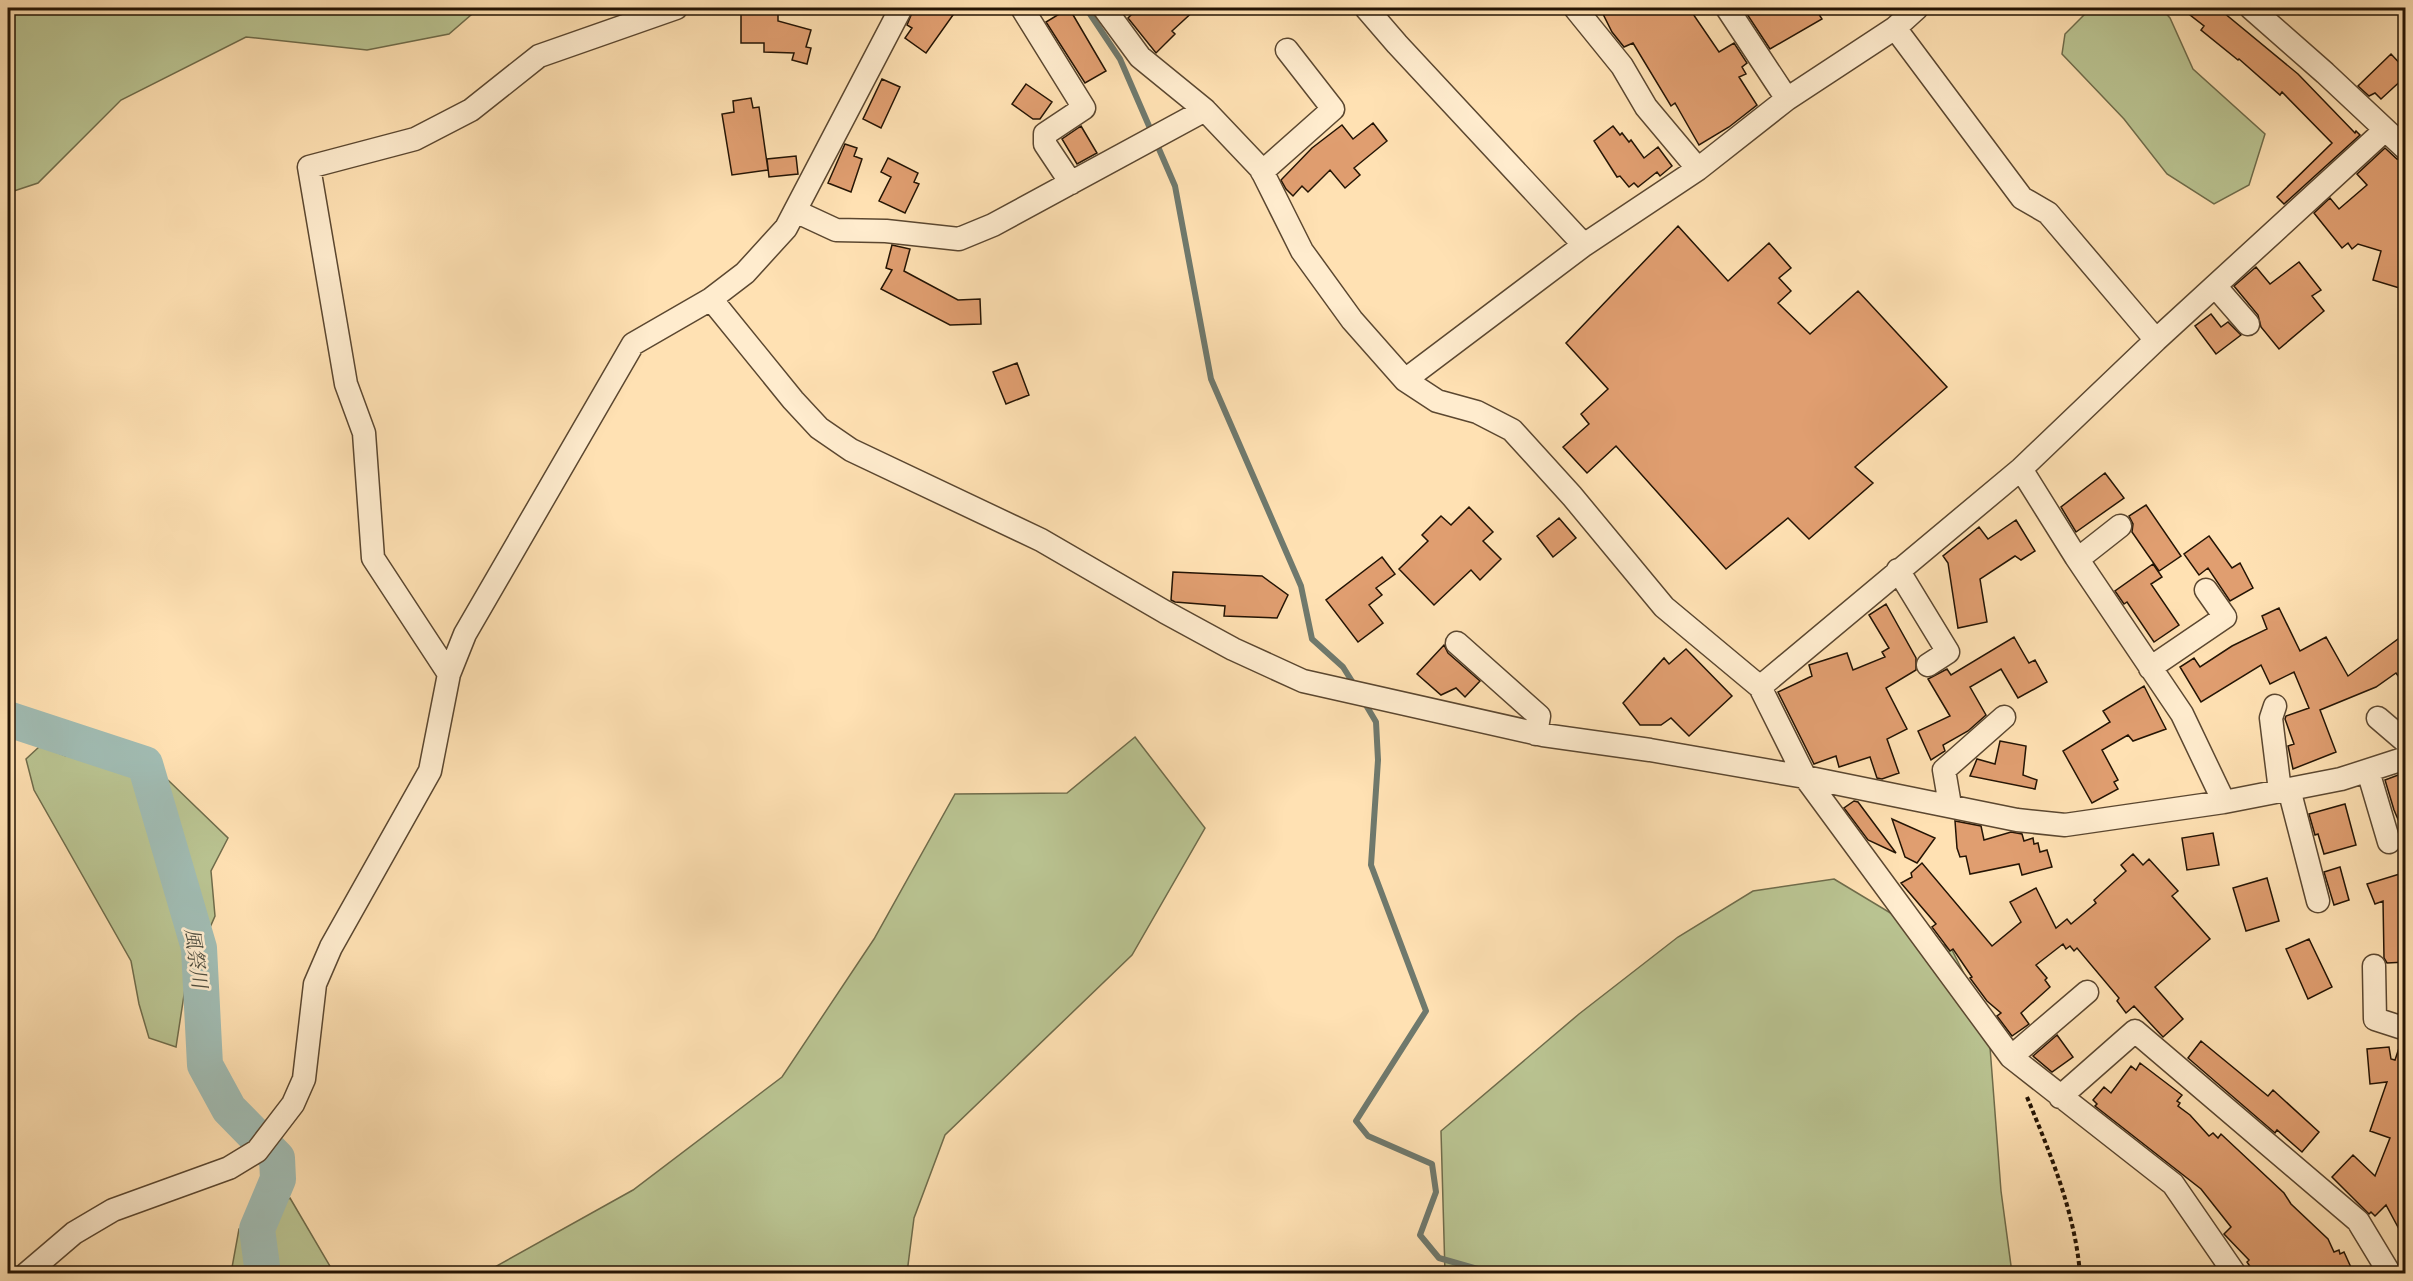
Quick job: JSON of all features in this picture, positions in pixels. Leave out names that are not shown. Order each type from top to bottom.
[{"type":"street","points":[[449,674],[373,558],[364,433],[346,384],[309,167],[415,139],[471,110],[539,56],[676,8]]},
{"type":"street","points":[[27,1274],[74,1233],[113,1210],[229,1168],[257,1151],[293,1104],[304,1079],[315,984],[331,947],[430,771],[449,674],[465,634],[633,344],[711,299],[745,273],[786,228],[901,8]]},
{"type":"street","points":[[1022,8],[1084,108],[1045,134],[1045,144],[1071,183]]},
{"type":"street","points":[[1104,8],[1140,57],[1205,110],[1262,172],[1302,251],[1352,320],[1404,380],[1437,401],[1478,412],[1512,430],[1572,496],[1664,607],[1760,687],[1805,777],[2011,1057],[2173,1184],[2235,1274]]},
{"type":"street","points":[[1366,8],[1584,245]]},
{"type":"street","points":[[1575,8],[1622,66],[1646,107],[1698,169]]},
{"type":"street","points":[[1727,8],[1786,99]]},
{"type":"street","points":[[1404,380],[1584,245],[1698,169],[1786,99],[1895,28],[1917,8]]},
{"type":"street","points":[[2252,8],[2406,149]]},
{"type":"street","points":[[1895,28],[2022,198],[2048,213],[2156,340]]},
{"type":"street","points":[[1262,172],[1333,110],[1287,50]]},
{"type":"street","points":[[795,211],[836,230],[886,231],[959,239],[993,225],[1205,110]]},
{"type":"street","points":[[1760,687],[2021,469],[2156,340],[2385,130]]},
{"type":"street","points":[[2215,286],[2248,324]]},
{"type":"street","points":[[711,299],[793,400],[819,428],[851,450],[1041,540],[1233,649],[1303,681],[1536,734],[1805,777],[2018,820],[2065,825],[2224,802],[2341,779],[2368,771],[2405,755],[2378,718]]},
{"type":"street","points":[[2021,469],[2182,714],[2224,802]]},
{"type":"street","points":[[2078,559],[2120,526]]},
{"type":"street","points":[[1898,570],[1948,652],[1928,665]]},
{"type":"street","points":[[2151,668],[2225,617],[2206,590]]},
{"type":"street","points":[[1457,643],[1539,716],[1536,734]]},
{"type":"street","points":[[2275,706],[2271,718],[2284,790],[2318,902]]},
{"type":"street","points":[[1950,805],[1944,770],[2004,717]]},
{"type":"street","points":[[2368,771],[2389,842]]},
{"type":"street","points":[[2374,966],[2375,1019],[2406,1029]]},
{"type":"street","points":[[2011,1057],[2087,992]]},
{"type":"street","points":[[2060,1097],[2135,1031],[2358,1221],[2391,1270]]},
{"type":"path","points":[[2035,1076],[2022,1084],[2056,1168],[2078,1254],[2080,1274]]},
{"type":"green space","points":[[8,8],[479,8],[449,34],[367,50],[246,37],[121,100],[38,183],[8,193]]},
{"type":"green space","points":[[2091,8],[2161,8],[2170,18],[2193,69],[2265,134],[2249,185],[2214,204],[2167,174],[2124,119],[2062,54],[2065,34]]},
{"type":"green space","points":[[1135,737],[1205,828],[1132,955],[945,1135],[914,1218],[907,1273],[484,1273],[633,1190],[782,1077],[874,939],[955,794],[1067,793]]},
{"type":"green space","points":[[113,739],[169,781],[228,838],[211,871],[215,916],[186,982],[176,1047],[149,1038],[139,1004],[131,961],[34,790],[26,759],[40,746],[66,756]]},
{"type":"green space","points":[[1834,879],[1952,950],[1988,1021],[2001,1191],[2012,1273],[1445,1273],[1441,1131],[1579,1014],[1678,937],[1753,891]]},
{"type":"green space","points":[[290,1198],[334,1273],[231,1273],[239,1229]]},
{"type":"building","points":[[741,8],[773,8],[773,11],[778,11],[778,21],[811,30],[806,47],[811,48],[807,64],[792,60],[794,53],[764,52],[764,43],[741,43]]},
{"type":"building","points":[[914,8],[958,8],[926,53],[905,38],[912,28],[907,25]]},
{"type":"building","points":[[1069,8],[1106,71],[1085,83],[1046,22]]},
{"type":"building","points":[[1138,8],[1197,8],[1172,31],[1175,34],[1156,53],[1128,18]]},
{"type":"building","points":[[1600,8],[1689,8],[1719,52],[1734,43],[1747,63],[1742,67],[1746,74],[1739,77],[1757,105],[1729,127],[1699,145],[1675,103],[1671,106],[1633,43],[1624,47],[1612,32]]},
{"type":"building","points":[[1743,8],[1815,8],[1822,19],[1770,49]]},
{"type":"building","points":[[2181,8],[2218,8],[2298,74],[2355,133],[2356,131],[2360,135],[2284,204],[2277,197],[2332,143],[2282,92],[2280,95],[2201,30],[2204,26]]},
{"type":"building","points":[[2391,54],[2406,70],[2406,76],[2381,99],[2375,93],[2369,96],[2358,86]]},
{"type":"building","points":[[882,79],[900,87],[881,128],[863,119]]},
{"type":"building","points":[[1026,84],[1052,102],[1040,119],[1033,119],[1012,104]]},
{"type":"building","points":[[751,98],[753,108],[759,107],[768,170],[732,175],[722,114],[734,112],[733,101]]},
{"type":"building","points":[[1373,123],[1387,141],[1354,168],[1360,175],[1345,188],[1330,170],[1308,192],[1302,186],[1293,196],[1286,189],[1281,180],[1312,148],[1342,125],[1353,139]]},
{"type":"building","points":[[1081,126],[1097,153],[1077,164],[1062,139]]},
{"type":"building","points":[[1613,126],[1629,142],[1631,140],[1644,158],[1658,147],[1672,166],[1660,176],[1657,172],[1638,187],[1634,183],[1629,187],[1620,176],[1617,177],[1594,141]]},
{"type":"building","points":[[845,144],[857,148],[854,156],[862,159],[851,192],[828,183]]},
{"type":"building","points":[[2385,148],[2397,159],[2406,162],[2406,290],[2373,280],[2381,251],[2358,244],[2352,249],[2348,243],[2342,248],[2314,213],[2330,198],[2339,209],[2367,185],[2357,174]]},
{"type":"building","points":[[796,156],[798,174],[769,177],[767,159]]},
{"type":"building","points":[[888,158],[918,173],[914,182],[919,184],[905,213],[879,201],[891,177],[881,172]]},
{"type":"building","points":[[1678,226],[1728,281],[1769,243],[1791,268],[1779,278],[1791,291],[1778,303],[1810,334],[1858,291],[1947,387],[1855,467],[1873,483],[1809,539],[1788,518],[1726,569],[1616,446],[1587,473],[1563,447],[1589,424],[1581,414],[1608,389],[1566,343]]},
{"type":"building","points":[[892,245],[910,249],[904,271],[958,300],[980,299],[981,324],[950,325],[881,289],[892,270],[886,268]]},
{"type":"building","points":[[2299,262],[2321,290],[2312,296],[2324,311],[2279,349],[2261,327],[2258,315],[2234,286],[2256,267],[2270,284]]},
{"type":"building","points":[[2211,314],[2221,327],[2228,322],[2241,335],[2216,354],[2195,326]]},
{"type":"building","points":[[1017,363],[1029,395],[1006,404],[993,372]]},
{"type":"building","points":[[2105,473],[2124,498],[2076,532],[2061,507]]},
{"type":"building","points":[[2146,505],[2181,556],[2159,571],[2132,532],[2133,524],[2129,516]]},
{"type":"building","points":[[1469,507],[1493,532],[1483,541],[1501,559],[1480,580],[1471,570],[1434,605],[1399,569],[1428,541],[1422,535],[1441,516],[1451,525]]},
{"type":"building","points":[[1559,518],[1576,538],[1553,557],[1537,536]]},
{"type":"building","points":[[2016,520],[2035,551],[2021,560],[2015,556],[1980,579],[1987,622],[1958,628],[1948,563],[1943,556],[1979,527],[1988,539]]},
{"type":"building","points":[[2209,536],[2232,568],[2240,563],[2253,588],[2230,601],[2208,568],[2199,575],[2184,554]]},
{"type":"building","points":[[1382,557],[1395,574],[1376,588],[1382,595],[1369,605],[1383,623],[1358,642],[1326,600]]},
{"type":"building","points":[[2153,564],[2162,577],[2151,584],[2179,625],[2154,642],[2127,602],[2124,604],[2115,591]]},
{"type":"building","points":[[1173,572],[1262,576],[1288,595],[1277,618],[1224,616],[1225,606],[1171,600]]},
{"type":"building","points":[[1886,604],[1916,658],[1916,670],[1886,688],[1907,729],[1887,739],[1899,773],[1882,779],[1877,778],[1870,757],[1839,767],[1836,756],[1814,764],[1778,692],[1812,676],[1809,665],[1847,653],[1853,670],[1885,657],[1882,652],[1889,648],[1869,615]]},
{"type":"building","points":[[2279,608],[2300,651],[2326,637],[2348,676],[2398,639],[2406,649],[2406,687],[2396,673],[2376,687],[2320,710],[2336,752],[2293,769],[2288,746],[2294,744],[2285,719],[2286,716],[2309,708],[2294,672],[2270,684],[2261,665],[2201,702],[2180,667],[2194,658],[2200,667],[2232,646],[2267,629],[2262,616]]},
{"type":"building","points":[[2014,637],[2029,663],[2035,660],[2047,682],[2018,698],[2001,669],[1970,687],[1986,715],[1968,731],[1943,745],[1945,751],[1931,760],[1918,731],[1950,716],[1928,679],[1947,669],[1951,675]]},
{"type":"building","points":[[1444,645],[1448,653],[1480,681],[1465,697],[1456,688],[1441,695],[1417,674]]},
{"type":"building","points":[[1686,649],[1732,696],[1689,736],[1671,718],[1661,725],[1640,725],[1623,703],[1664,658],[1669,664]]},
{"type":"building","points":[[2144,686],[2166,729],[2133,741],[2128,735],[2102,750],[2118,780],[2114,782],[2118,789],[2092,803],[2063,751],[2110,722],[2103,711]]},
{"type":"building","points":[[2000,741],[2026,746],[2023,775],[2037,780],[2035,789],[1970,776],[1977,759],[1995,764]]},
{"type":"building","points":[[2406,772],[2406,838],[2385,780]]},
{"type":"building","points":[[1854,801],[1858,802],[1896,853],[1868,840],[1844,808]]},
{"type":"building","points":[[2345,804],[2356,845],[2324,854],[2309,814]]},
{"type":"building","points":[[1892,819],[1935,838],[1917,863],[1905,857]]},
{"type":"building","points":[[1955,821],[1981,826],[1984,840],[2011,832],[2022,834],[2024,841],[2033,838],[2034,844],[2038,843],[2040,852],[2047,850],[2052,867],[2022,875],[2019,864],[1970,874],[1966,856],[1960,857],[1957,848]]},
{"type":"building","points":[[2213,833],[2219,865],[2187,870],[2182,838]]},
{"type":"building","points":[[2133,854],[2143,865],[2149,859],[2178,891],[2172,896],[2210,939],[2155,987],[2183,1019],[2163,1037],[2134,1006],[2126,1013],[2117,1001],[2119,998],[2077,948],[2074,951],[2070,946],[2066,949],[2063,944],[2036,965],[2047,978],[2045,980],[2050,987],[2021,1013],[2029,1024],[2012,1036],[1997,1016],[2001,1013],[1987,1001],[1953,949],[1950,951],[1932,927],[1936,924],[1901,883],[1912,877],[1911,873],[1922,863],[1992,946],[2021,922],[2010,902],[2036,888],[2056,928],[2067,919],[2071,924],[2096,903],[2094,900],[2126,871],[2121,865]]},
{"type":"building","points":[[2340,867],[2349,900],[2334,905],[2324,872]]},
{"type":"building","points":[[2406,872],[2406,962],[2387,963],[2384,958],[2383,901],[2375,904],[2367,884]]},
{"type":"building","points":[[2267,878],[2279,921],[2246,931],[2233,888]]},
{"type":"building","points":[[2309,939],[2332,987],[2308,999],[2286,949]]},
{"type":"building","points":[[2057,1035],[2073,1057],[2052,1072],[2033,1056]]},
{"type":"building","points":[[2201,1041],[2268,1096],[2273,1090],[2319,1132],[2302,1152],[2277,1130],[2275,1133],[2188,1058]]},
{"type":"building","points":[[2401,1042],[2406,1042],[2406,1242],[2386,1205],[2375,1216],[2371,1212],[2369,1214],[2332,1177],[2353,1155],[2375,1176],[2390,1138],[2370,1131],[2387,1082],[2370,1084],[2367,1049],[2389,1047],[2391,1059],[2395,1060]]},
{"type":"building","points":[[2140,1063],[2182,1095],[2177,1101],[2180,1103],[2178,1106],[2190,1115],[2209,1136],[2213,1133],[2218,1138],[2221,1134],[2284,1193],[2291,1204],[2328,1239],[2334,1252],[2339,1250],[2340,1254],[2344,1252],[2354,1274],[2255,1274],[2247,1262],[2249,1260],[2224,1234],[2231,1227],[2201,1189],[2095,1106],[2097,1104],[2093,1100],[2104,1087],[2111,1093],[2131,1066],[2136,1070]]},
{"type":"waterway","points":[[1086,8],[1120,59],[1175,186],[1211,379],[1301,586],[1312,639],[1343,667],[1355,686]]},
{"type":"waterway","points":[[1363,700],[1376,722],[1378,760],[1371,865],[1426,1011],[1356,1121],[1368,1136],[1432,1164],[1436,1192],[1420,1235],[1439,1258],[1495,1274]]},
{"type":"waterway","name":"風祭川","points":[[8,719],[145,764],[199,948],[205,1065],[229,1109],[277,1158],[278,1179],[257,1229],[263,1274]]}]
